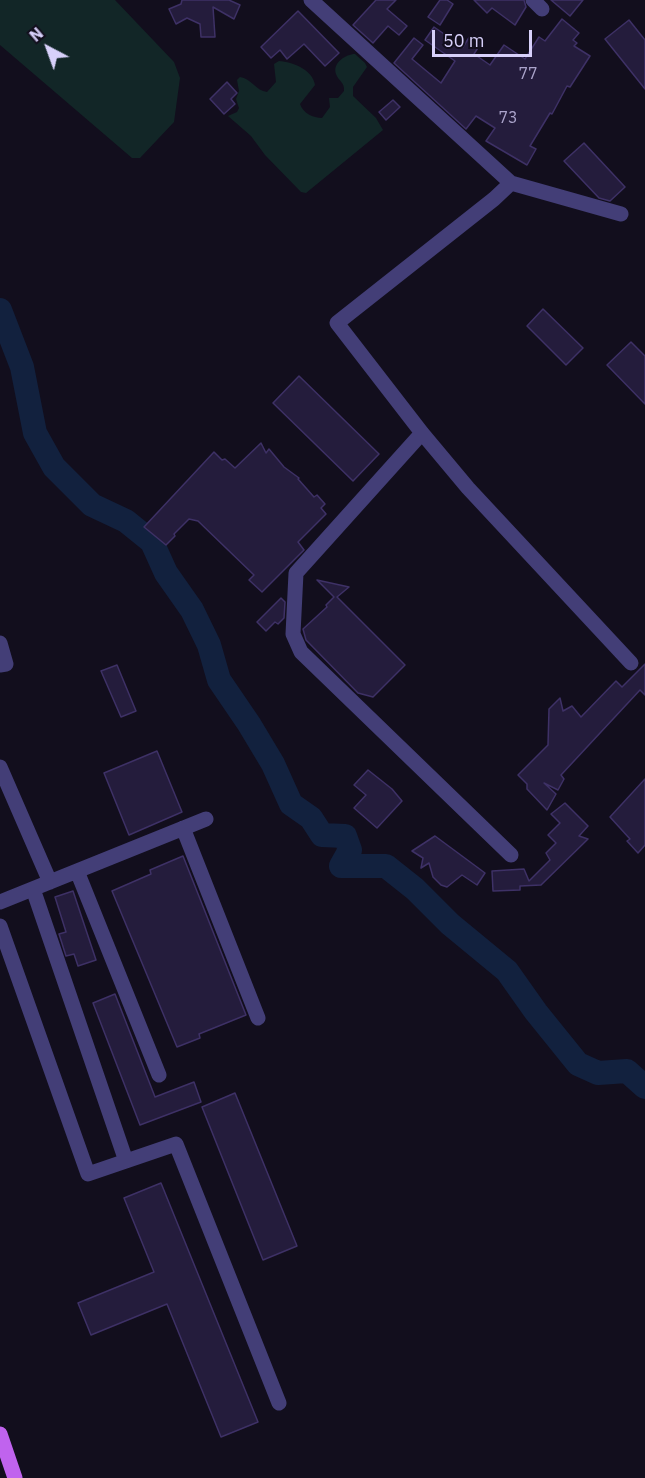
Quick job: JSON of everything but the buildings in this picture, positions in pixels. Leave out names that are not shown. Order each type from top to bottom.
[{"type":"main road","points":[[0,1434],[15,1478]]},
{"type":"street","points":[[311,0],[511,183],[621,214]]},
{"type":"street","points":[[511,183],[494,200],[337,323],[422,433],[468,488],[631,663]]},
{"type":"street","points":[[422,433],[296,573],[293,634],[301,652],[511,855]]},
{"type":"street","points":[[0,643],[6,664],[0,665]]},
{"type":"street","points":[[0,767],[50,882]]},
{"type":"street","points":[[0,902],[206,819]]},
{"type":"street","points":[[183,828],[258,1018]]},
{"type":"street","points":[[77,871],[159,1075]]},
{"type":"street","points":[[33,889],[126,1161]]},
{"type":"street","points":[[0,926],[88,1174],[176,1144],[279,1403]]},
{"type":"green space","points":[[0,0],[115,0],[174,62],[180,78],[174,122],[140,158],[132,158],[0,45]]},
{"type":"green space","points":[[355,54],[367,67],[353,87],[353,96],[376,118],[383,130],[306,193],[301,192],[265,155],[251,136],[228,116],[237,112],[239,108],[236,99],[239,91],[237,80],[240,77],[244,78],[267,92],[276,82],[274,64],[279,61],[296,65],[310,75],[315,85],[300,104],[301,107],[309,114],[322,118],[330,107],[329,98],[338,98],[344,91],[336,74],[336,66],[344,57]]},
{"type":"waterway","points":[[0,310],[22,367],[35,433],[54,467],[92,505],[126,521],[152,542],[166,573],[192,610],[209,645],[219,680],[273,764],[291,804],[311,818],[322,835],[345,836],[350,850],[341,866],[386,866],[415,889],[450,924],[507,971],[536,1012],[578,1064],[598,1073],[627,1071],[645,1087]]}]
